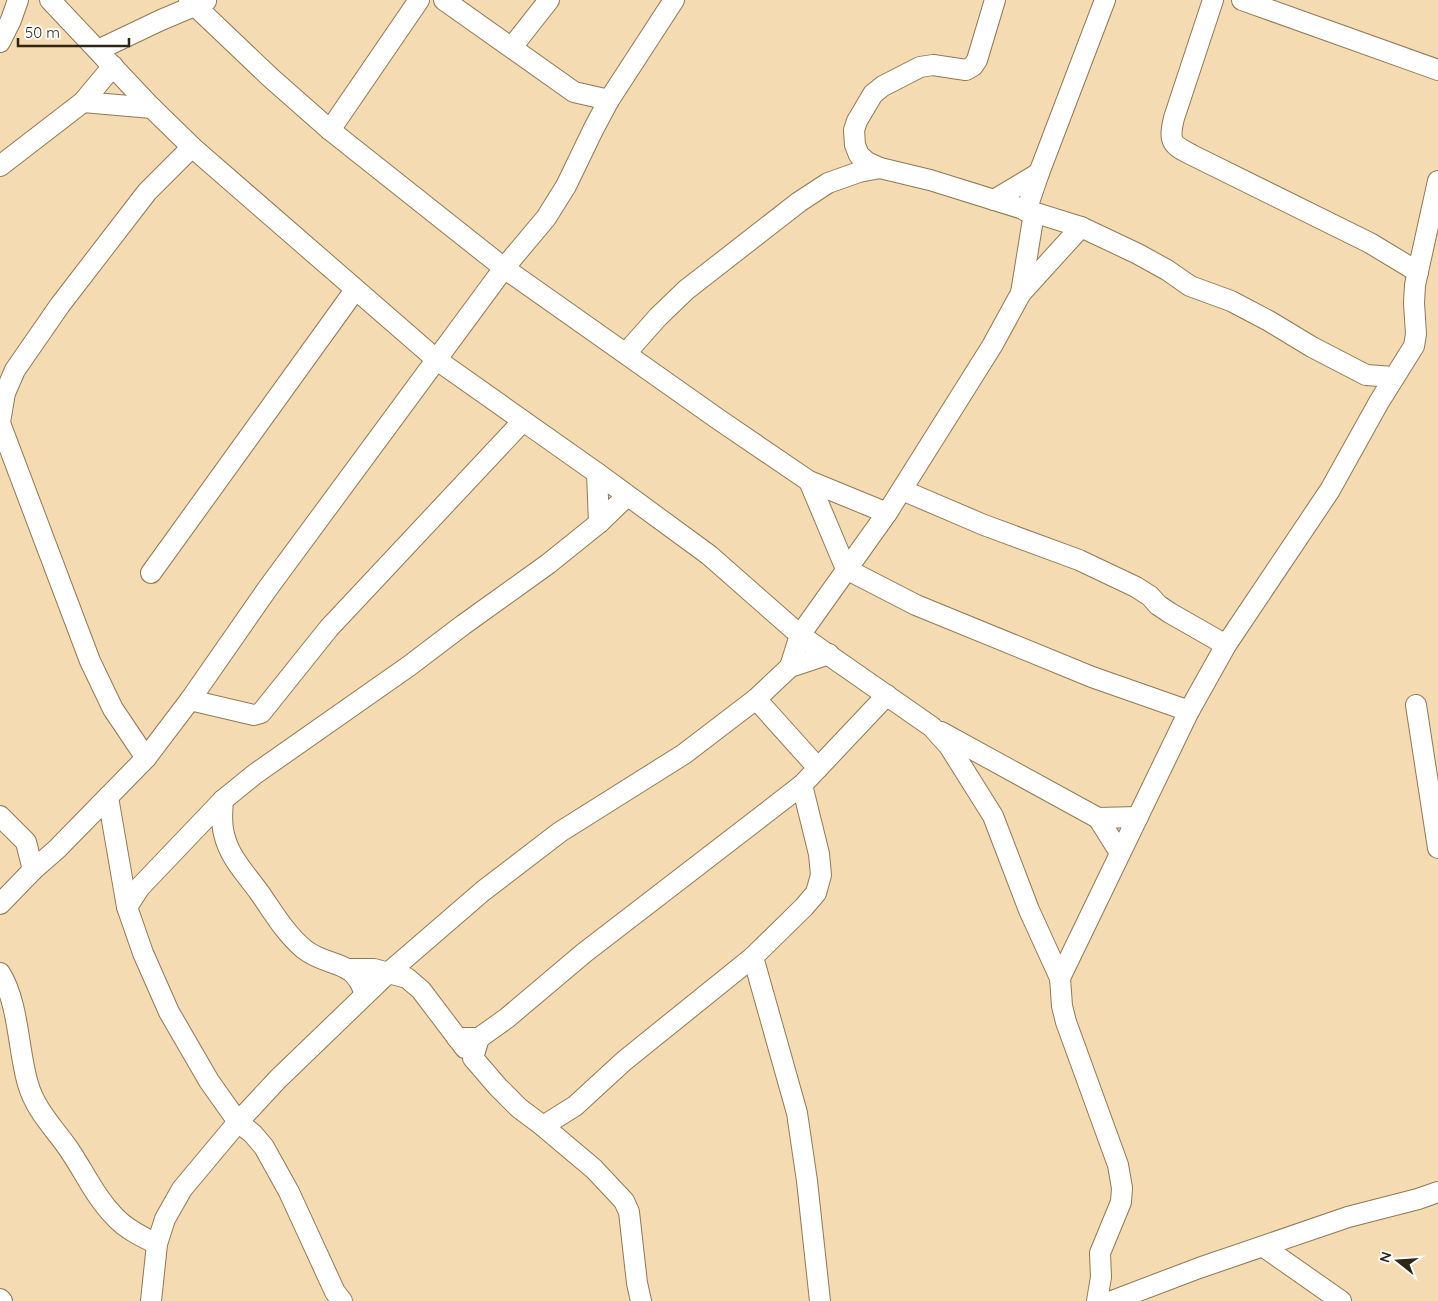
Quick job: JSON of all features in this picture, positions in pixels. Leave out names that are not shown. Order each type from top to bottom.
[{"type":"street","points":[[0,42],[18,0]]},
{"type":"street","points":[[50,0],[152,108],[192,147],[437,360],[598,473],[709,555],[800,635],[932,727],[1098,818],[1120,854]]},
{"type":"street","points":[[330,130],[419,0]]},
{"type":"street","points":[[444,0],[574,92],[610,100]]},
{"type":"street","points":[[512,47],[549,0]]},
{"type":"street","points":[[995,0],[977,60],[973,66],[966,70],[933,65],[920,67],[883,86],[873,94],[857,121],[854,130],[855,145],[859,155],[867,162],[880,168],[930,180],[1081,227],[1145,258],[1190,286],[1231,301],[1366,375],[1394,378]]},
{"type":"street","points":[[1021,293],[1030,212],[1039,173],[1105,0]]},
{"type":"street","points":[[1213,0],[1174,118],[1170,133],[1173,143],[1187,152],[1370,243],[1418,272]]},
{"type":"street","points":[[1242,0],[1438,70]]},
{"type":"street","points":[[98,50],[197,2],[330,130],[504,268],[809,481],[887,513]]},
{"type":"street","points":[[0,904],[146,758],[190,700],[268,588],[504,268],[546,218],[566,186],[594,128],[667,4]]},
{"type":"street","points":[[0,166],[83,102],[113,66]]},
{"type":"street","points":[[574,92],[594,128]]},
{"type":"street","points":[[83,102],[152,108]]},
{"type":"street","points":[[146,758],[113,709],[90,661],[0,423],[5,393],[15,370],[60,305],[147,192],[192,147]]},
{"type":"street","points":[[626,353],[658,317],[686,290],[800,202],[828,183],[859,172],[880,168]]},
{"type":"street","points":[[994,200],[1039,173]]},
{"type":"street","points":[[1060,978],[1189,711],[1226,645],[1330,490],[1379,402],[1414,346],[1416,334],[1415,285],[1438,182]]},
{"type":"street","points":[[790,667],[800,635],[902,490],[992,346],[1021,293],[1081,227]]},
{"type":"street","points":[[151,574],[355,290]]},
{"type":"street","points":[[1366,375],[1379,402]]},
{"type":"street","points":[[190,700],[254,715],[261,713],[329,628],[523,421]]},
{"type":"street","points":[[598,473],[598,523]]},
{"type":"street","points":[[809,481],[846,569],[916,605],[1092,677],[1189,711]]},
{"type":"street","points":[[902,490],[984,525],[1079,560],[1136,587],[1170,613],[1226,645]]},
{"type":"street","points":[[131,885],[223,800],[255,774],[409,666],[548,564],[598,523],[627,496]]},
{"type":"street","points":[[151,1301],[157,1244],[165,1219],[182,1189],[238,1122],[278,1079],[388,973],[483,891],[560,832],[684,754],[756,699],[790,667],[829,654]]},
{"type":"street","points":[[457,1038],[478,1038],[508,1018],[584,953],[802,785],[887,695]]},
{"type":"street","points":[[756,699],[818,768]]},
{"type":"street","points":[[1416,705],[1438,848]]},
{"type":"street","points":[[932,727],[949,746],[993,816],[1029,910],[1060,978],[1062,1006],[1066,1022],[1118,1164],[1122,1188],[1121,1202],[1100,1253],[1101,1277],[1097,1301]]},
{"type":"street","points":[[543,1126],[575,1106],[624,1061],[753,957],[804,907],[816,892],[821,875],[820,854],[802,785]]},
{"type":"street","points":[[108,797],[131,885],[127,907],[143,953],[170,1012],[209,1082],[238,1122],[253,1134],[264,1147],[289,1192],[335,1292],[342,1301]]},
{"type":"street","points":[[223,800],[223,827],[230,852],[277,919],[293,938],[309,952],[349,969],[374,969],[407,978],[420,990],[498,1087],[519,1108],[594,1169],[624,1201],[629,1212],[640,1301]]},
{"type":"street","points":[[0,816],[26,842],[33,870]]},
{"type":"street","points":[[1098,818],[1138,817]]},
{"type":"street","points":[[26,842],[57,849]]},
{"type":"street","points":[[753,957],[797,1113],[807,1181],[820,1301]]},
{"type":"street","points":[[349,969],[362,984],[365,995]]},
{"type":"street","points":[[0,973],[10,998],[28,1082],[34,1101],[68,1149],[95,1193],[116,1218],[137,1234],[157,1244]]},
{"type":"street","points":[[473,1058],[478,1038]]},
{"type":"street","points":[[1112,1301],[1199,1268],[1348,1217],[1438,1192]]},
{"type":"street","points":[[1264,1247],[1341,1301]]},
{"type":"street","points":[[1101,1277],[1131,1293]]}]
